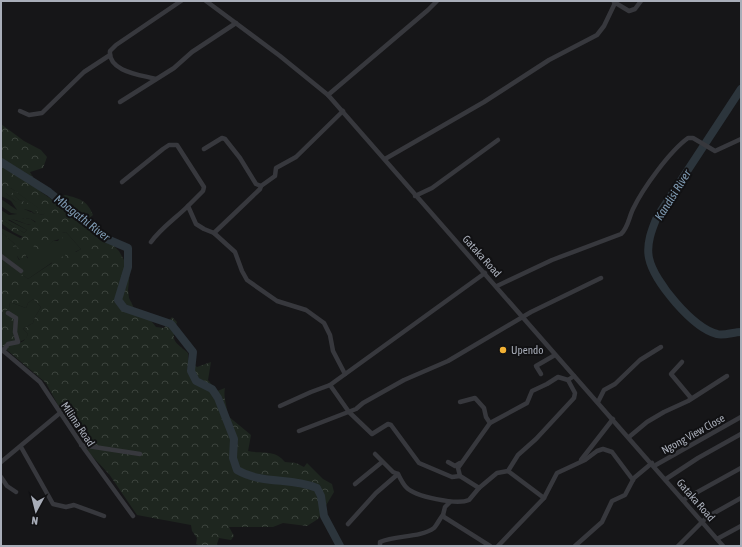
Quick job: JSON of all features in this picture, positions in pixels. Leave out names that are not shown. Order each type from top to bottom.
[{"type":"street","points":[[156,79],[120,68],[114,64],[110,55],[112,48],[181,1]]},
{"type":"street","name":"Gataka Road","points":[[206,1],[328,95],[385,159],[415,196],[497,286],[555,355],[653,464],[723,546]]},
{"type":"street","points":[[328,95],[437,1]]},
{"type":"street","points":[[385,159],[484,102],[550,60],[597,35],[604,26],[614,2],[629,11],[635,9],[641,1]]},
{"type":"street","points":[[120,102],[174,68],[192,52],[236,23]]},
{"type":"street","points":[[20,111],[29,115],[42,113],[84,72],[110,55]]},
{"type":"street","points":[[214,233],[247,199],[275,176],[276,168],[296,157],[343,111]]},
{"type":"street","points":[[204,148],[222,138],[225,139],[240,158],[256,184],[261,186]]},
{"type":"street","points":[[497,286],[552,260],[621,234],[624,231],[632,210],[650,180],[688,138],[693,138],[715,150],[719,150],[741,139]]},
{"type":"street","points":[[415,196],[432,188],[498,140]]},
{"type":"street","points":[[122,182],[163,149],[169,145],[177,145],[204,187],[203,191],[172,222],[158,231],[151,242]]},
{"type":"street","points":[[188,206],[196,224],[214,233],[235,252],[242,271],[248,280],[277,301],[306,310],[324,323],[330,335],[333,352],[346,374]]},
{"type":"street","points":[[1,256],[21,271]]},
{"type":"street","points":[[280,406],[330,385],[485,273]]},
{"type":"street","points":[[299,431],[349,412],[404,380],[448,361],[524,317],[601,278]]},
{"type":"street","points":[[2,350],[8,344],[18,342],[15,332],[16,318],[8,313]]},
{"type":"street","points":[[598,402],[604,390],[616,384],[640,360],[661,347]]},
{"type":"street","name":"Milima Road","points":[[2,350],[40,382],[81,445],[132,516]]},
{"type":"street","points":[[540,374],[536,366],[555,355]]},
{"type":"street","points":[[682,362],[671,374],[691,398]]},
{"type":"street","points":[[448,462],[459,466],[490,423],[527,403],[532,391],[548,384],[558,376],[568,380],[575,393],[574,398],[536,439],[518,455],[508,471]]},
{"type":"street","points":[[568,380],[574,376]]},
{"type":"street","points":[[629,438],[647,422],[664,412],[688,402],[691,398],[701,394],[727,376]]},
{"type":"street","points":[[330,385],[349,412],[372,434],[388,424],[391,425],[419,463],[452,477],[460,476],[479,488]]},
{"type":"street","points":[[460,402],[475,398],[484,408],[486,417],[490,423]]},
{"type":"street","points":[[1,462],[21,447],[60,413]]},
{"type":"street","name":"Ngong View Close","points":[[575,546],[602,522],[612,501],[625,495],[633,480],[653,464],[741,417]]},
{"type":"street","points":[[579,462],[613,419]]},
{"type":"street","points":[[666,479],[698,458],[741,434]]},
{"type":"street","points":[[81,445],[140,454]]},
{"type":"street","points":[[21,447],[53,504],[66,507],[74,505],[104,516]]},
{"type":"street","points":[[498,546],[544,498],[556,473],[597,451],[608,449],[616,455],[633,480]]},
{"type":"street","points":[[375,454],[393,472],[398,474],[406,487],[414,493],[450,502],[470,500],[479,488],[497,473],[508,471],[544,498]]},
{"type":"street","points":[[460,476],[458,468],[465,457]]},
{"type":"street","points":[[355,484],[382,462]]},
{"type":"street","points":[[684,500],[741,468]]},
{"type":"street","points":[[348,524],[376,493],[398,474]]},
{"type":"street","points":[[1,477],[7,486],[16,492]]},
{"type":"street","points":[[678,546],[702,521],[741,498]]},
{"type":"street","points":[[380,546],[380,542],[387,539],[408,536],[434,528],[450,502]]},
{"type":"street","points":[[443,515],[490,546]]},
{"type":"street","points":[[717,539],[741,526]]},
{"type":"green space","points":[[1,124],[24,141],[41,150],[47,157],[43,168],[30,172],[41,192],[54,201],[65,195],[75,197],[86,203],[93,215],[82,224],[101,241],[112,244],[119,251],[130,271],[128,290],[129,298],[134,308],[145,313],[156,327],[164,328],[172,317],[177,322],[174,333],[176,343],[188,353],[188,360],[197,367],[211,362],[208,380],[212,385],[212,393],[225,388],[228,416],[251,435],[248,451],[277,455],[285,462],[296,463],[304,467],[307,463],[323,479],[332,484],[334,492],[318,519],[307,526],[283,523],[273,527],[229,527],[234,536],[231,540],[219,538],[217,544],[218,546],[201,546],[196,544],[197,538],[192,531],[191,525],[137,515],[109,474],[90,454],[75,426],[59,407],[46,383],[1,345],[1,269],[8,264],[28,279],[52,263],[53,255],[65,257],[68,248],[76,252],[81,249],[66,232],[62,233],[63,238],[53,241],[42,254],[31,244],[24,251],[29,262],[22,263],[17,256],[11,255],[11,250],[17,250],[18,246],[13,247],[15,244],[1,232],[1,228],[20,238],[23,237],[1,223],[1,219],[24,233],[27,230],[5,217],[29,225],[36,222],[31,219],[22,218],[21,210],[24,209],[35,214],[36,210],[39,214],[43,215],[45,213],[11,188],[10,190],[19,200],[28,203],[30,208],[15,201],[6,193],[1,194]],"holes":[[[33,299],[41,307],[33,323],[23,329],[28,334],[26,338],[17,343],[13,335],[15,318],[9,317],[5,312],[9,308],[10,302],[26,308],[28,303]]]},
{"type":"green space","points":[[11,188],[46,213],[43,215],[36,211],[35,214],[24,209],[22,218],[31,219],[36,223],[29,225],[16,220],[8,220],[27,230],[24,233],[1,219],[1,210],[9,215],[17,214],[11,213],[1,206],[1,199],[17,210],[11,201],[1,196],[2,193],[6,193],[15,201],[28,203],[19,200],[9,190]]},
{"type":"green space","points":[[1,232],[15,244],[14,246],[18,246],[17,256],[19,260],[28,258],[23,251],[31,243],[45,249],[53,241],[58,241],[62,233],[66,232],[81,249],[65,257],[60,257],[28,279],[8,265],[1,269]]},
{"type":"green space","points":[[33,299],[41,307],[33,323],[23,329],[28,334],[26,339],[17,343],[13,335],[13,327],[5,312],[9,308],[10,302],[26,308],[28,303]]},
{"type":"waterway","name":"Kandisi River","points":[[741,89],[657,217],[653,226],[648,247],[652,268],[658,279],[666,291],[686,314],[707,330],[717,334],[722,335],[741,332]]},
{"type":"waterway","name":"Mbagathi River","points":[[1,162],[49,192],[107,239],[128,248],[128,267],[118,300],[124,308],[171,324],[193,352],[191,371],[196,381],[212,389],[218,398],[234,439],[233,458],[237,470],[257,478],[297,483],[317,488],[321,496],[324,516],[340,546]]},
{"type":"place","name":"Upendo","points":[[503,350]]}]
